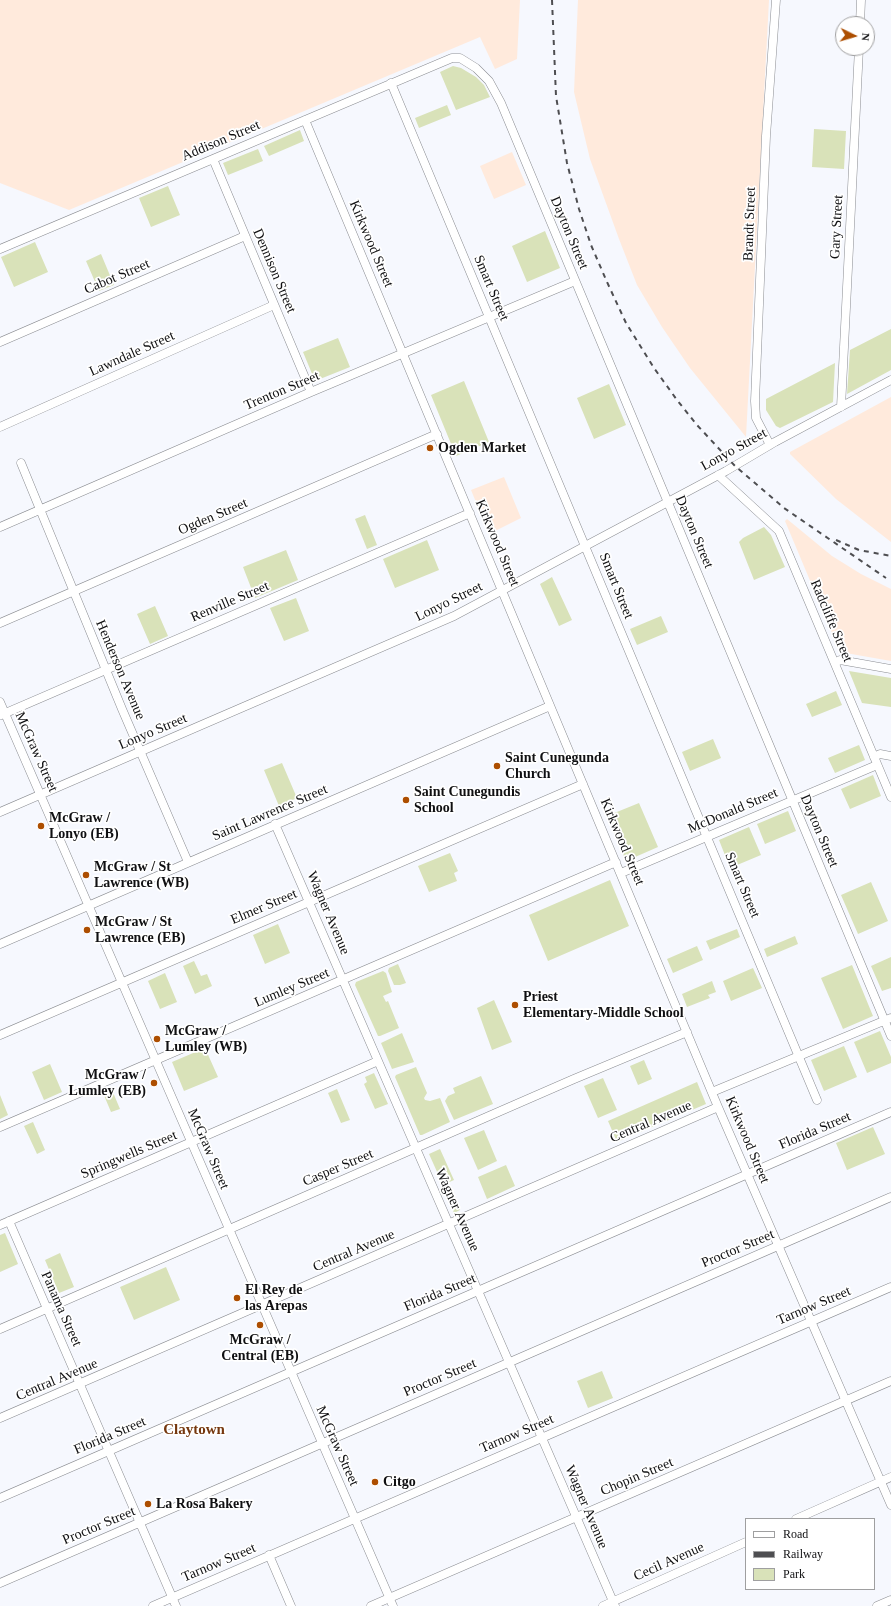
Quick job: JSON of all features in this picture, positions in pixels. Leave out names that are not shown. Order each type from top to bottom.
[{"type":"street","name":"Brandt Street","points":[[770,445],[756,418],[754,401],[766,136],[776,0]]},
{"type":"street","points":[[860,16],[861,0]]},
{"type":"street","name":"Gary Street","points":[[841,407],[858,56]]},
{"type":"street","name":"Addison Street","points":[[0,249],[452,58]]},
{"type":"street","name":"Dayton Street","points":[[452,58],[460,58],[476,68],[489,81],[494,90],[792,800],[888,1019],[891,1036]]},
{"type":"street","name":"Smart Street","points":[[392,83],[817,1100]]},
{"type":"street","name":"Kirkwood Street","points":[[305,120],[718,1107],[891,1505]]},
{"type":"street","name":"Dennison Street","points":[[213,159],[311,392]]},
{"type":"street","name":"Cabot Street","points":[[0,342],[245,236]]},
{"type":"street","name":"Trenton Street","points":[[0,527],[311,392],[575,281]]},
{"type":"street","name":"Lawndale Street","points":[[0,427],[274,305]]},
{"type":"street","name":"Lonyo Street","points":[[0,812],[454,616],[718,475],[770,445],[891,380]]},
{"type":"street","name":"Ogden Street","points":[[0,623],[437,434]]},
{"type":"street","name":"Henderson Avenue","points":[[21,463],[73,592],[188,862]]},
{"type":"street","name":"Radcliffe Street","points":[[718,475],[779,532],[891,798]]},
{"type":"street","name":"Renville Street","points":[[2,715],[470,513]]},
{"type":"street","points":[[835,663],[840,660],[891,669]]},
{"type":"street","name":"McGraw Street","points":[[0,702],[2,715],[40,794],[89,905],[392,1606]]},
{"type":"street","name":"Saint Lawrence Street","points":[[0,944],[550,706]]},
{"type":"street","name":"McDonald Street","points":[[621,873],[792,800],[876,761],[880,754],[891,756]]},
{"type":"street","name":"Elmer Street","points":[[0,1035],[583,784]]},
{"type":"street","name":"Wagner Avenue","points":[[275,824],[614,1604]]},
{"type":"street","name":"Lumley Street","points":[[0,1127],[616,862]]},
{"type":"street","points":[[712,1092],[888,1019]]},
{"type":"street","name":"Casper Street","points":[[0,1329],[574,1079],[687,1032]]},
{"type":"street","name":"Springwells Street","points":[[0,1225],[378,1061]]},
{"type":"street","name":"Central Avenue","points":[[0,1418],[718,1107]]},
{"type":"street","name":"Florida Street","points":[[0,1498],[891,1112]]},
{"type":"street","name":"Proctor Street","points":[[0,1583],[891,1197]]},
{"type":"street","name":"Panama Street","points":[[9,1221],[176,1606]]},
{"type":"street","name":"Tarnow Street","points":[[153,1606],[891,1287]]},
{"type":"street","name":"Chopin Street","points":[[371,1606],[891,1381]]},
{"type":"street","points":[[798,1518],[891,1476]]},
{"type":"street","name":"Cecil Avenue","points":[[603,1606],[614,1604],[745,1542]]},
{"type":"street","points":[[269,1555],[291,1606]]},
{"type":"street","points":[[877,1606],[891,1600]]},
{"type":"shaded area","points":[[0,0],[520,0],[517,59],[495,69],[480,37],[69,210],[0,183]]},
{"type":"shaded area","points":[[578,0],[769,0],[746,437],[690,368],[662,327],[637,285],[619,239],[590,159],[574,92]]},
{"type":"shaded area","points":[[512,152],[526,185],[494,199],[480,166]]},
{"type":"shaded area","points":[[891,397],[891,542],[836,499],[790,454],[790,452]]},
{"type":"shaded area","points":[[504,477],[521,518],[489,534],[471,490]]},
{"type":"shaded area","points":[[787,519],[832,556],[861,574],[891,589],[891,661],[840,652],[785,521]]},
{"type":"green space","points":[[453,66],[461,68],[476,77],[484,85],[490,97],[456,110],[440,72]]},
{"type":"green space","points":[[447,105],[451,115],[419,128],[415,118]]},
{"type":"green space","points":[[814,129],[846,131],[844,169],[812,167]]},
{"type":"green space","points":[[300,130],[304,141],[269,156],[264,146]]},
{"type":"green space","points":[[258,149],[263,161],[228,175],[223,163]]},
{"type":"green space","points":[[168,186],[180,215],[151,227],[139,198]]},
{"type":"green space","points":[[545,231],[560,268],[527,282],[512,246]]},
{"type":"green space","points":[[35,242],[48,272],[14,287],[1,257]]},
{"type":"green space","points":[[101,254],[114,285],[99,291],[86,261]]},
{"type":"green space","points":[[891,329],[891,370],[847,394],[850,350]]},
{"type":"green space","points":[[338,338],[350,367],[315,381],[303,352]]},
{"type":"green space","points":[[835,363],[833,402],[780,428],[776,426],[766,410],[766,399]]},
{"type":"green space","points":[[464,381],[489,442],[456,456],[431,395]]},
{"type":"green space","points":[[609,384],[626,425],[594,439],[577,398]]},
{"type":"green space","points":[[365,515],[377,545],[367,549],[355,519]]},
{"type":"green space","points":[[764,527],[771,535],[785,567],[754,580],[739,542],[743,538]]},
{"type":"green space","points":[[427,540],[439,570],[395,588],[383,559]]},
{"type":"green space","points":[[286,550],[298,580],[255,598],[243,567]]},
{"type":"green space","points":[[552,577],[572,620],[559,626],[540,584]]},
{"type":"green space","points":[[296,598],[309,631],[284,641],[270,608]]},
{"type":"green space","points":[[155,606],[168,636],[150,644],[137,614]]},
{"type":"green space","points":[[661,616],[668,632],[637,645],[630,629]]},
{"type":"green space","points":[[849,671],[891,678],[891,707],[862,703]]},
{"type":"green space","points":[[836,691],[842,705],[812,717],[806,704]]},
{"type":"green space","points":[[713,739],[721,758],[690,771],[682,752]]},
{"type":"green space","points":[[859,745],[865,760],[835,773],[828,758]]},
{"type":"green space","points":[[282,763],[297,798],[279,806],[264,770]]},
{"type":"green space","points":[[873,775],[881,796],[850,809],[841,789]]},
{"type":"green space","points":[[639,803],[658,847],[626,861],[607,816]]},
{"type":"green space","points":[[788,811],[796,831],[765,844],[757,824]]},
{"type":"green space","points":[[749,827],[761,855],[730,868],[719,840]]},
{"type":"green space","points":[[450,853],[458,871],[454,873],[457,881],[429,892],[418,866]]},
{"type":"green space","points":[[610,880],[629,926],[548,961],[529,915]]},
{"type":"green space","points":[[871,882],[888,921],[858,934],[841,895]]},
{"type":"green space","points":[[278,924],[290,953],[265,964],[253,935]]},
{"type":"green space","points":[[737,929],[740,937],[710,950],[706,941]]},
{"type":"green space","points":[[795,936],[798,944],[767,957],[764,949]]},
{"type":"green space","points":[[697,946],[703,960],[673,973],[667,959]]},
{"type":"green space","points":[[891,957],[891,988],[882,991],[871,966]]},
{"type":"green space","points":[[194,961],[201,976],[207,974],[212,986],[195,994],[183,966]]},
{"type":"green space","points":[[398,964],[406,983],[394,985],[388,971],[389,968]]},
{"type":"green space","points":[[852,965],[873,1016],[843,1029],[821,978]]},
{"type":"green space","points":[[753,968],[762,988],[731,1001],[723,981]]},
{"type":"green space","points":[[383,971],[386,973],[392,992],[383,996],[386,1002],[388,1001],[399,1028],[378,1036],[355,985],[356,982]]},
{"type":"green space","points":[[165,973],[177,1002],[160,1009],[148,981]]},
{"type":"green space","points":[[712,981],[716,992],[708,995],[710,998],[687,1007],[682,994]]},
{"type":"green space","points":[[494,1000],[512,1042],[492,1050],[477,1008]]},
{"type":"green space","points":[[880,1031],[891,1057],[891,1063],[867,1073],[854,1042]]},
{"type":"green space","points":[[402,1033],[414,1062],[392,1069],[381,1043]]},
{"type":"green space","points":[[844,1046],[857,1077],[824,1091],[811,1060]]},
{"type":"green space","points":[[205,1048],[218,1077],[184,1091],[172,1062]]},
{"type":"green space","points":[[644,1060],[652,1079],[638,1085],[630,1066]]},
{"type":"green space","points":[[50,1064],[62,1092],[44,1100],[32,1072]]},
{"type":"green space","points":[[416,1067],[427,1093],[424,1098],[425,1100],[430,1101],[440,1098],[450,1122],[422,1135],[420,1135],[395,1077],[396,1075]]},
{"type":"green space","points":[[374,1073],[388,1104],[375,1109],[364,1084],[367,1082],[365,1077]]},
{"type":"green space","points":[[481,1076],[493,1104],[454,1120],[445,1101],[448,1096],[455,1093],[453,1088]]},
{"type":"green space","points":[[603,1078],[617,1110],[598,1118],[584,1086]]},
{"type":"green space","points":[[697,1082],[706,1104],[617,1142],[608,1121]]},
{"type":"green space","points":[[337,1089],[350,1120],[341,1123],[328,1093]]},
{"type":"green space","points":[[112,1090],[120,1109],[111,1112],[103,1093]]},
{"type":"green space","points":[[0,1095],[8,1115],[0,1119]]},
{"type":"green space","points":[[33,1122],[45,1150],[37,1154],[24,1126]]},
{"type":"green space","points":[[873,1127],[885,1154],[847,1170],[836,1143]]},
{"type":"green space","points":[[484,1130],[497,1161],[478,1170],[464,1138]]},
{"type":"green space","points":[[440,1149],[454,1180],[443,1185],[429,1154]]},
{"type":"green space","points":[[506,1165],[515,1186],[487,1199],[478,1177]]},
{"type":"green space","points":[[451,1189],[460,1210],[454,1213],[445,1192]]},
{"type":"green space","points":[[5,1233],[18,1264],[0,1272],[0,1235]]},
{"type":"green space","points":[[60,1253],[74,1287],[59,1293],[45,1260]]},
{"type":"green space","points":[[166,1267],[180,1300],[134,1320],[120,1287]]},
{"type":"green space","points":[[602,1371],[613,1398],[588,1408],[577,1381]]},
{"type":"railway","points":[[552,0],[556,96],[567,163],[579,209],[591,245],[626,323],[654,368],[677,400],[697,425],[735,466],[784,508],[886,578]]},
{"type":"railway","points":[[836,540],[859,550],[891,556]]},
{"type":"place","name":"Ogden Market","points":[[430,448]]},
{"type":"place","name":"Saint Cunegunda Church","points":[[497,766]]},
{"type":"place","name":"Saint Cunegundis School","points":[[406,800]]},
{"type":"place","name":"McGraw / Lonyo (EB)","points":[[41,826]]},
{"type":"place","name":"McGraw / St Lawrence (WB)","points":[[86,875]]},
{"type":"place","name":"McGraw / St Lawrence (EB)","points":[[87,930]]},
{"type":"place","name":"Priest Elementary‑Middle School","points":[[515,1005]]},
{"type":"place","name":"McGraw / Lumley (WB)","points":[[157,1039]]},
{"type":"place","name":"McGraw / Lumley (EB)","points":[[154,1083]]},
{"type":"place","name":"El Rey de las Arepas","points":[[237,1298]]},
{"type":"place","name":"McGraw / Central (EB)","points":[[260,1325]]},
{"type":"place","name":"Citgo","points":[[375,1482]]},
{"type":"place","name":"La Rosa Bakery","points":[[148,1504]]},
{"type":"district","name":"Claytown","points":[[194,1430]]}]
